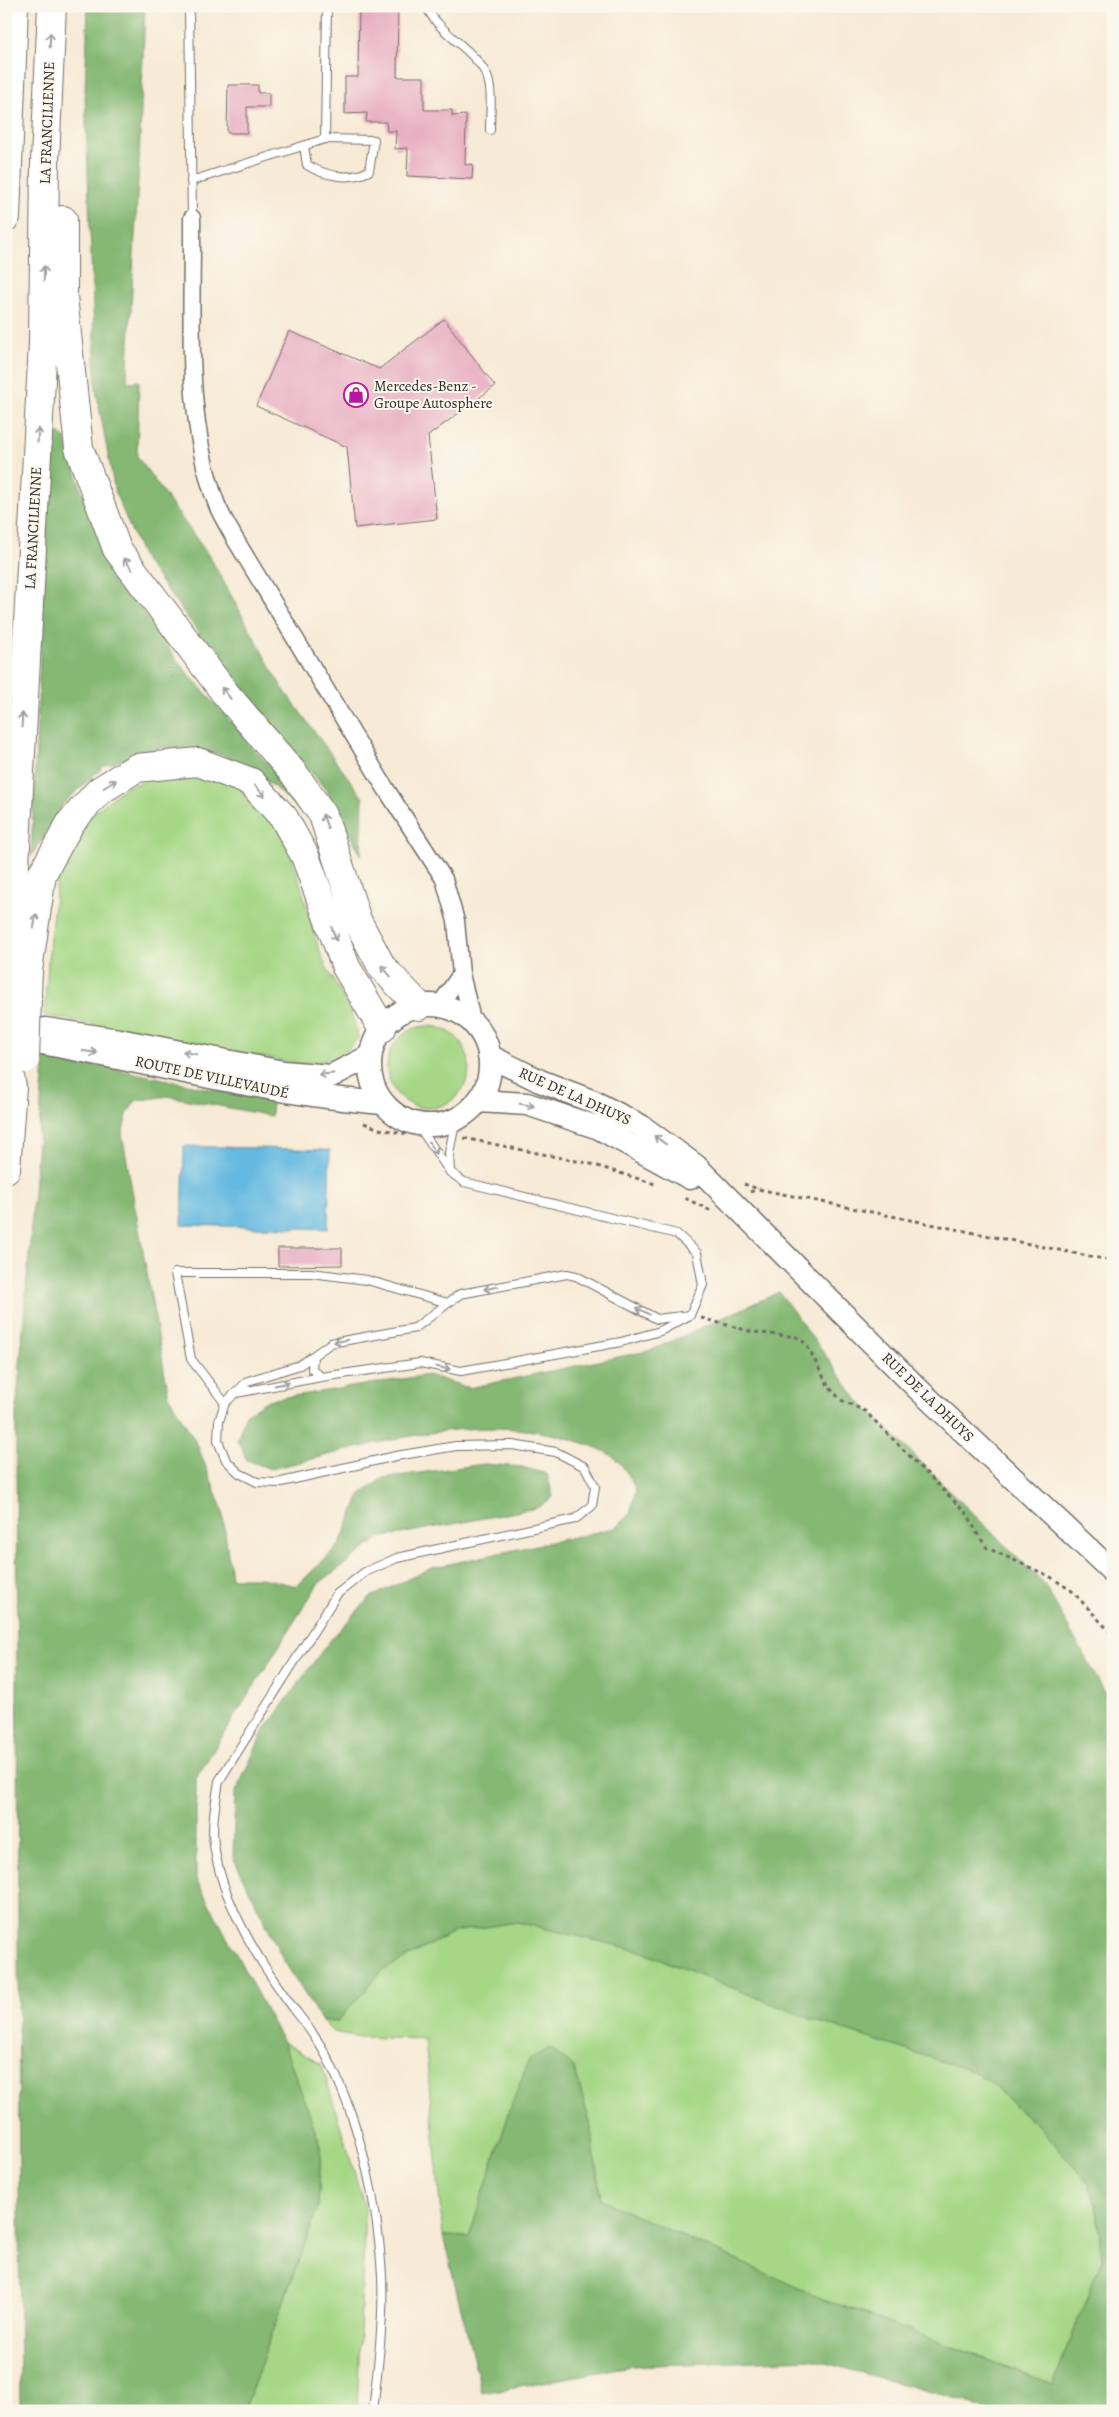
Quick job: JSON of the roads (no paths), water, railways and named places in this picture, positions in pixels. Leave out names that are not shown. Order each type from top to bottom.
[{"type":"highway","points":[[6,217],[14,6]]},
{"type":"highway","name":"LA FRANCILIENNE","points":[[18,997],[43,343],[45,161],[52,6]]},
{"type":"highway","points":[[45,161],[63,212],[63,296],[79,448],[117,549],[225,693],[295,775],[324,815],[357,920],[382,966],[429,1006]]},
{"type":"highway","points":[[6,1169],[12,1087],[25,1047],[18,997],[28,970],[42,874],[71,822],[99,791],[136,768],[198,762],[251,782],[284,818],[305,856],[346,967],[382,1028]]},
{"type":"street","points":[[192,218],[193,366],[197,419],[218,506],[235,539],[381,781],[444,879],[456,921],[461,974],[473,1024]]},
{"type":"street","points":[[429,1006],[461,974]]},
{"type":"street","points":[[429,1006],[458,1012],[473,1024],[484,1039],[489,1056],[488,1080],[478,1101],[454,1127],[437,1125],[421,1129],[398,1116],[383,1103],[375,1089],[370,1073],[370,1056],[374,1042],[382,1028],[399,1014],[429,1006]]},
{"type":"street","name":"ROUTE DE VILLEVAUDÉ","points":[[25,1047],[128,1042],[284,1072],[331,1076],[348,1065],[370,1056]]},
{"type":"street","name":"ROUTE DE VILLEVAUDÉ","points":[[25,1047],[133,1060],[272,1091],[383,1103]]},
{"type":"street","name":"RUE DE LA DHUYS","points":[[489,1056],[540,1081],[594,1102],[641,1126],[732,1195],[747,1219],[918,1388],[1113,1572]]},
{"type":"street","name":"RUE DE LA DHUYS","points":[[478,1101],[527,1104],[599,1128],[680,1171],[732,1195]]},
{"type":"lane","points":[[189,6],[192,218]]},
{"type":"lane","points":[[326,139],[327,6]]},
{"type":"lane","points":[[427,6],[437,22],[473,56],[487,76],[490,130]]},
{"type":"lane","points":[[191,181],[326,139],[374,140],[369,171],[359,176],[323,174],[307,165],[304,146]]},
{"type":"lane","points":[[450,1172],[449,1154],[454,1127]]},
{"type":"lane","points":[[234,1393],[321,1377],[420,1363],[461,1372],[621,1342],[660,1331],[690,1314],[703,1285],[697,1253],[677,1234],[464,1182],[450,1172],[421,1129]]},
{"type":"lane","points":[[226,1403],[191,1359],[175,1273],[311,1273],[367,1280],[448,1303]]},
{"type":"lane","points":[[373,2411],[379,2364],[382,2275],[372,2195],[361,2143],[330,2063],[314,2035],[285,1997],[252,1946],[221,1879],[214,1844],[214,1813],[219,1781],[337,1594],[365,1572],[397,1558],[575,1519],[592,1506],[595,1486],[585,1467],[556,1452],[512,1445],[456,1446],[396,1456],[277,1483],[257,1482],[239,1473],[226,1460],[218,1441],[219,1421],[226,1403],[248,1381],[300,1365],[331,1343],[414,1328],[460,1294],[566,1274],[576,1276],[657,1318],[690,1314]]},
{"type":"lane","points":[[313,1357],[312,1369],[321,1377]]},
{"type":"water","points":[[184,1146],[330,1150],[328,1229],[182,1225]]},
{"type":"place","name":"Mercedes-Benz - Groupe Autosphere","points":[[356,395]]}]
